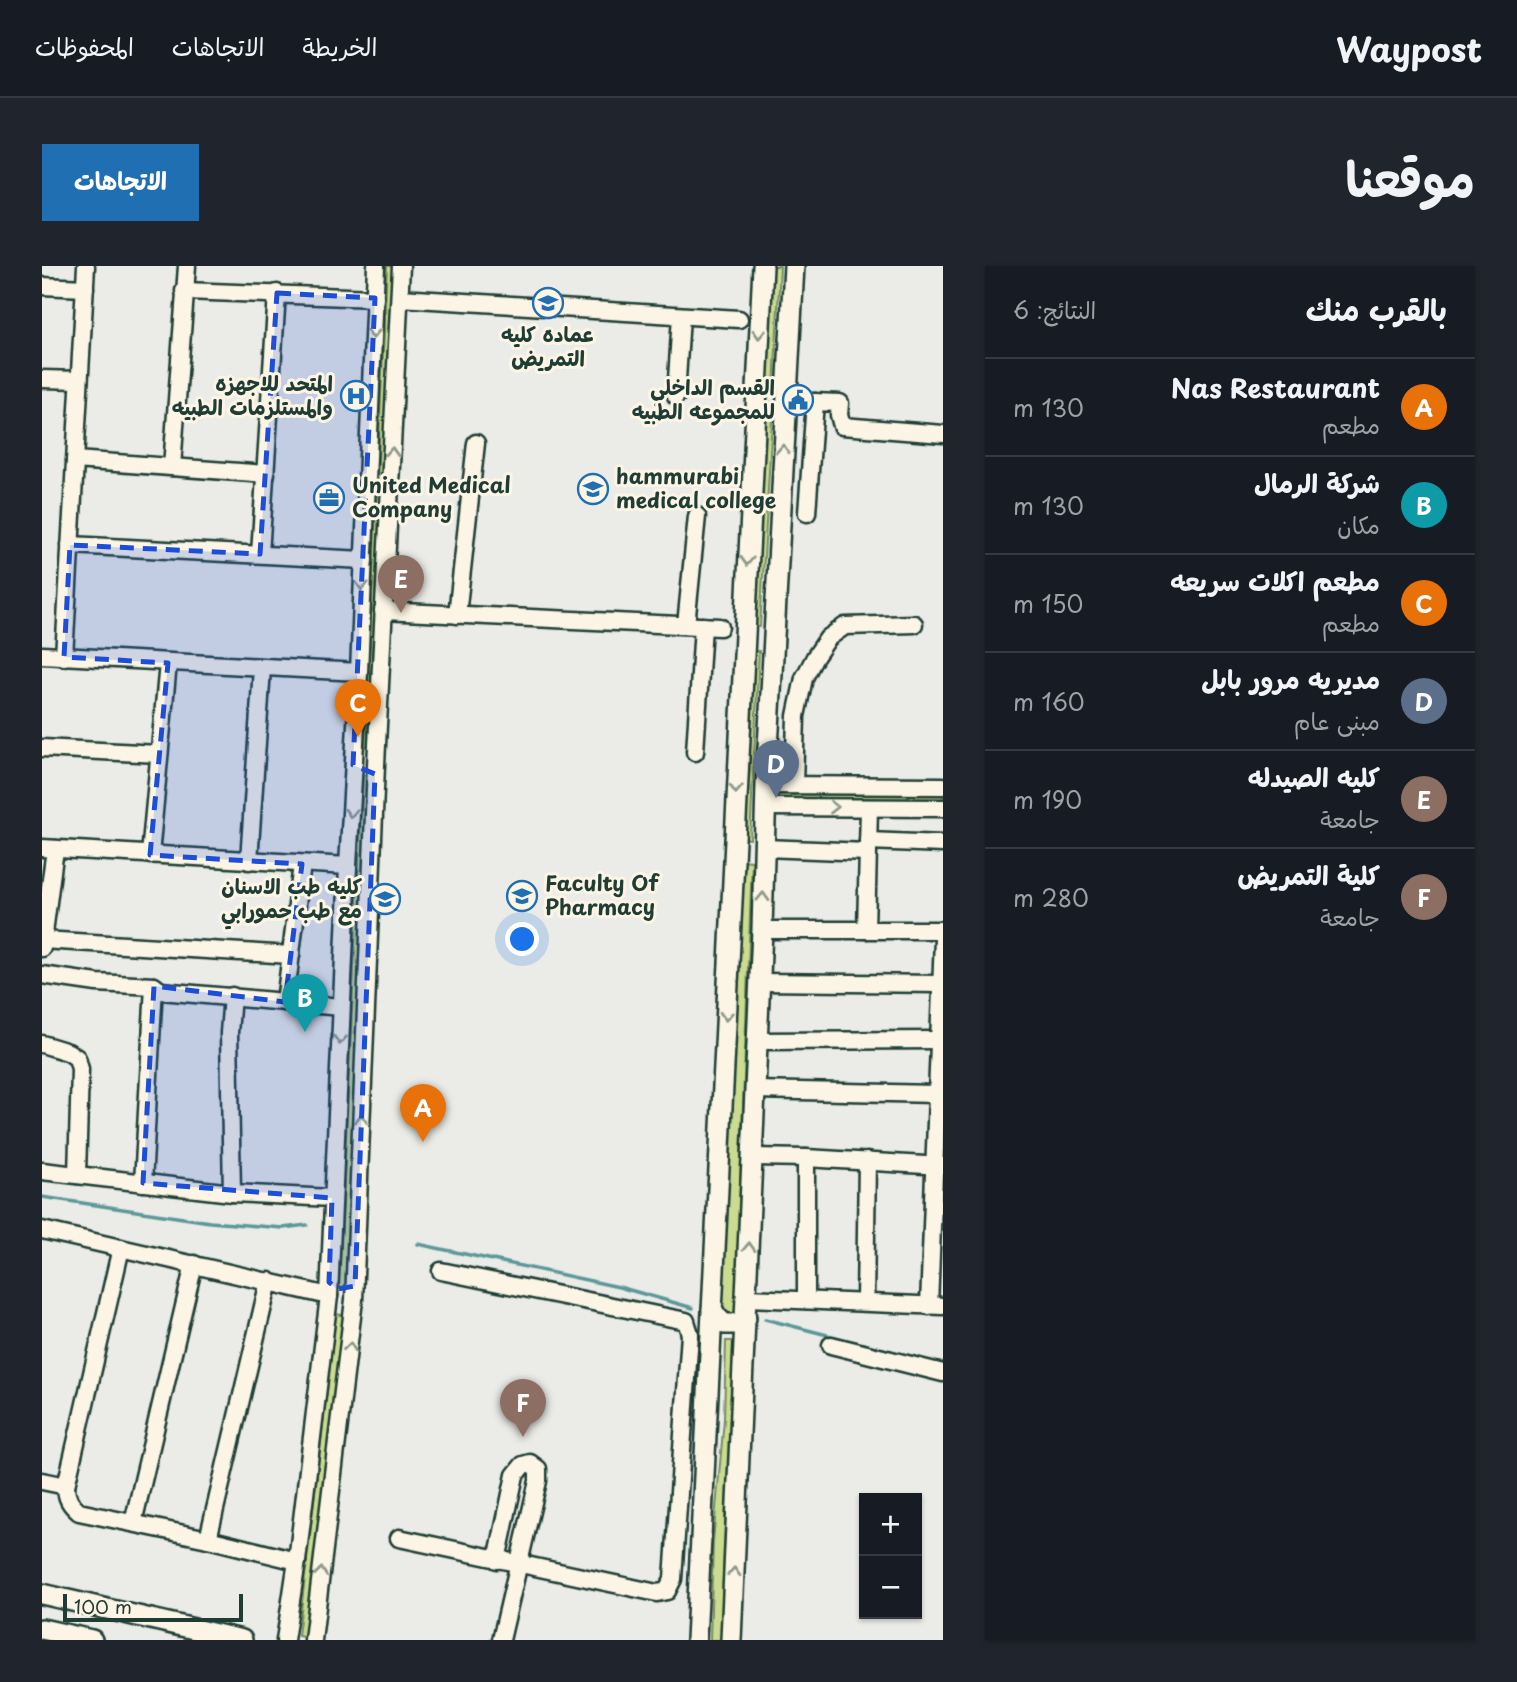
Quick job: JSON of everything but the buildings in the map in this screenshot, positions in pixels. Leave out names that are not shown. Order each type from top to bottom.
[{"type":"main road","points":[[696,1640],[763,266]]},
{"type":"main road","points":[[731,1640],[766,785],[794,266]]},
{"type":"main road","points":[[744,621],[757,633],[774,627]]},
{"type":"main road","points":[[743,652],[759,645],[766,648],[773,657]]},
{"type":"main road","points":[[712,1308],[720,1322],[727,1325],[736,1324],[746,1318]]},
{"type":"main road","points":[[710,1348],[715,1342],[727,1337],[734,1339],[744,1350]]},
{"type":"main road","points":[[42,1594],[242,1640]]},
{"type":"main road","points":[[42,1629],[70,1638],[92,1640]]},
{"type":"street","points":[[64,656],[86,266]]},
{"type":"street","points":[[172,467],[187,266]]},
{"type":"street","points":[[285,1640],[329,1289],[376,266]]},
{"type":"street","points":[[313,1640],[355,1286],[376,749],[401,266]]},
{"type":"street","points":[[42,286],[85,288]]},
{"type":"street","points":[[184,291],[375,298]]},
{"type":"street","points":[[260,554],[277,293]]},
{"type":"street","points":[[400,298],[739,319]]},
{"type":"street","points":[[676,396],[681,316]]},
{"type":"street","points":[[42,379],[79,380]]},
{"type":"street","points":[[786,401],[840,404],[842,426],[943,434]]},
{"type":"street","points":[[807,513],[815,402]]},
{"type":"street","points":[[457,615],[476,443]]},
{"type":"street","points":[[75,460],[266,474]]},
{"type":"street","points":[[686,625],[698,516]]},
{"type":"street","points":[[70,545],[364,560]]},
{"type":"street","points":[[383,611],[720,627]]},
{"type":"street","points":[[794,785],[796,716],[804,678],[828,638],[845,626],[915,624]]},
{"type":"street","points":[[695,752],[703,626]]},
{"type":"street","points":[[42,655],[359,672]]},
{"type":"street","points":[[150,855],[168,663]]},
{"type":"street","points":[[249,861],[262,668]]},
{"type":"street","points":[[355,746],[364,752],[376,749]]},
{"type":"street","points":[[42,748],[159,754]]},
{"type":"street","points":[[353,772],[366,769],[375,774]]},
{"type":"street","points":[[766,785],[943,786]]},
{"type":"street","points":[[766,807],[943,808]]},
{"type":"street","points":[[866,930],[869,808]]},
{"type":"street","points":[[764,848],[943,844]]},
{"type":"street","points":[[292,955],[43,944],[48,848],[348,866]]},
{"type":"street","points":[[285,1002],[302,864]]},
{"type":"street","points":[[762,930],[943,930]]},
{"type":"street","points":[[747,1298],[936,1306],[936,1094],[943,938]]},
{"type":"street","points":[[42,975],[97,983],[154,986],[161,991],[341,1007]]},
{"type":"street","points":[[760,982],[941,984]]},
{"type":"street","points":[[144,1183],[154,986]]},
{"type":"street","points":[[232,996],[229,1033],[232,1193]]},
{"type":"street","points":[[757,1041],[939,1040]]},
{"type":"street","points":[[42,1044],[68,1052],[77,1058],[77,1175]]},
{"type":"street","points":[[754,1090],[936,1094]]},
{"type":"street","points":[[752,1157],[938,1166]]},
{"type":"street","points":[[806,1158],[806,1300]]},
{"type":"street","points":[[864,1302],[867,1161]]},
{"type":"street","points":[[42,1171],[232,1193],[332,1198]]},
{"type":"street","points":[[42,1230],[269,1282],[329,1289],[334,1287],[341,1290],[355,1286]]},
{"type":"street","points":[[121,1248],[66,1486],[66,1495],[71,1505],[79,1512],[297,1561]]},
{"type":"street","points":[[133,1523],[194,1264]]},
{"type":"street","points":[[398,1538],[657,1593],[667,1591],[673,1579],[690,1334],[686,1321],[441,1271]]},
{"type":"street","points":[[208,1539],[269,1282]]},
{"type":"street","points":[[327,1313],[341,1307],[353,1313]]},
{"type":"street","points":[[831,1345],[943,1373]]},
{"type":"street","points":[[498,1560],[515,1475],[523,1465],[530,1463],[538,1469],[538,1481],[501,1640]]},
{"type":"street","points":[[42,1480],[66,1486]]},
{"type":"highlighted area","points":[[277,293],[375,298],[353,765],[375,774],[355,1286],[337,1289],[329,1282],[332,1198],[143,1183],[154,986],[285,1002],[302,864],[150,855],[168,663],[64,657],[70,545],[260,554]]},
{"type":"green space","points":[[387,266],[397,266],[373,747],[365,746]]},
{"type":"green space","points":[[768,266],[780,266],[774,390],[763,390]]},
{"type":"green space","points":[[763,402],[773,402],[760,627],[750,626]]},
{"type":"green space","points":[[749,651],[759,651],[750,839],[741,838]]},
{"type":"green space","points":[[363,775],[372,775],[349,1288],[339,1287]]},
{"type":"green space","points":[[778,790],[943,794],[943,805],[777,801]]},
{"type":"green space","points":[[741,860],[752,861],[735,1322],[722,1321]]},
{"type":"green space","points":[[336,1314],[348,1316],[308,1638],[298,1636]]},
{"type":"green space","points":[[726,1341],[736,1341],[733,1423],[727,1489],[721,1640],[710,1640],[713,1542],[724,1419]]},
{"type":"waterway","points":[[42,1197],[210,1222],[283,1228],[307,1225]]},
{"type":"waterway","points":[[418,1244],[619,1287],[693,1308]]},
{"type":"waterway","points":[[765,1319],[921,1359]]},
{"type":"place","name":"عماده كليه التمريض","points":[[548,303]]},
{"type":"place","name":"المتحد للاجهزه والمستلزمات الطبيه","points":[[356,396]]},
{"type":"place","name":"القسم الداخلي للمجموعه الطبيه","points":[[798,400]]},
{"type":"place","name":"hammurabi medical college","points":[[593,489]]},
{"type":"place","name":"United Medical Company","points":[[329,498]]},
{"type":"place","name":"كليه الصيدله","points":[[401,613]]},
{"type":"place","name":"مطعم اكلات سريعه","points":[[358,737]]},
{"type":"place","name":"مديريه مرور بابل","points":[[776,798]]},
{"type":"place","name":"Faculty Of Pharmacy","points":[[522,896]]},
{"type":"place","name":"كليه طب الاسنان مع طب حمورابي","points":[[385,899]]},
{"type":"place","name":"شركة الرمال","points":[[305,1032]]},
{"type":"place","name":"Nas Restaurant","points":[[423,1142]]},
{"type":"place","name":"كلية التمريض","points":[[523,1437]]}]
